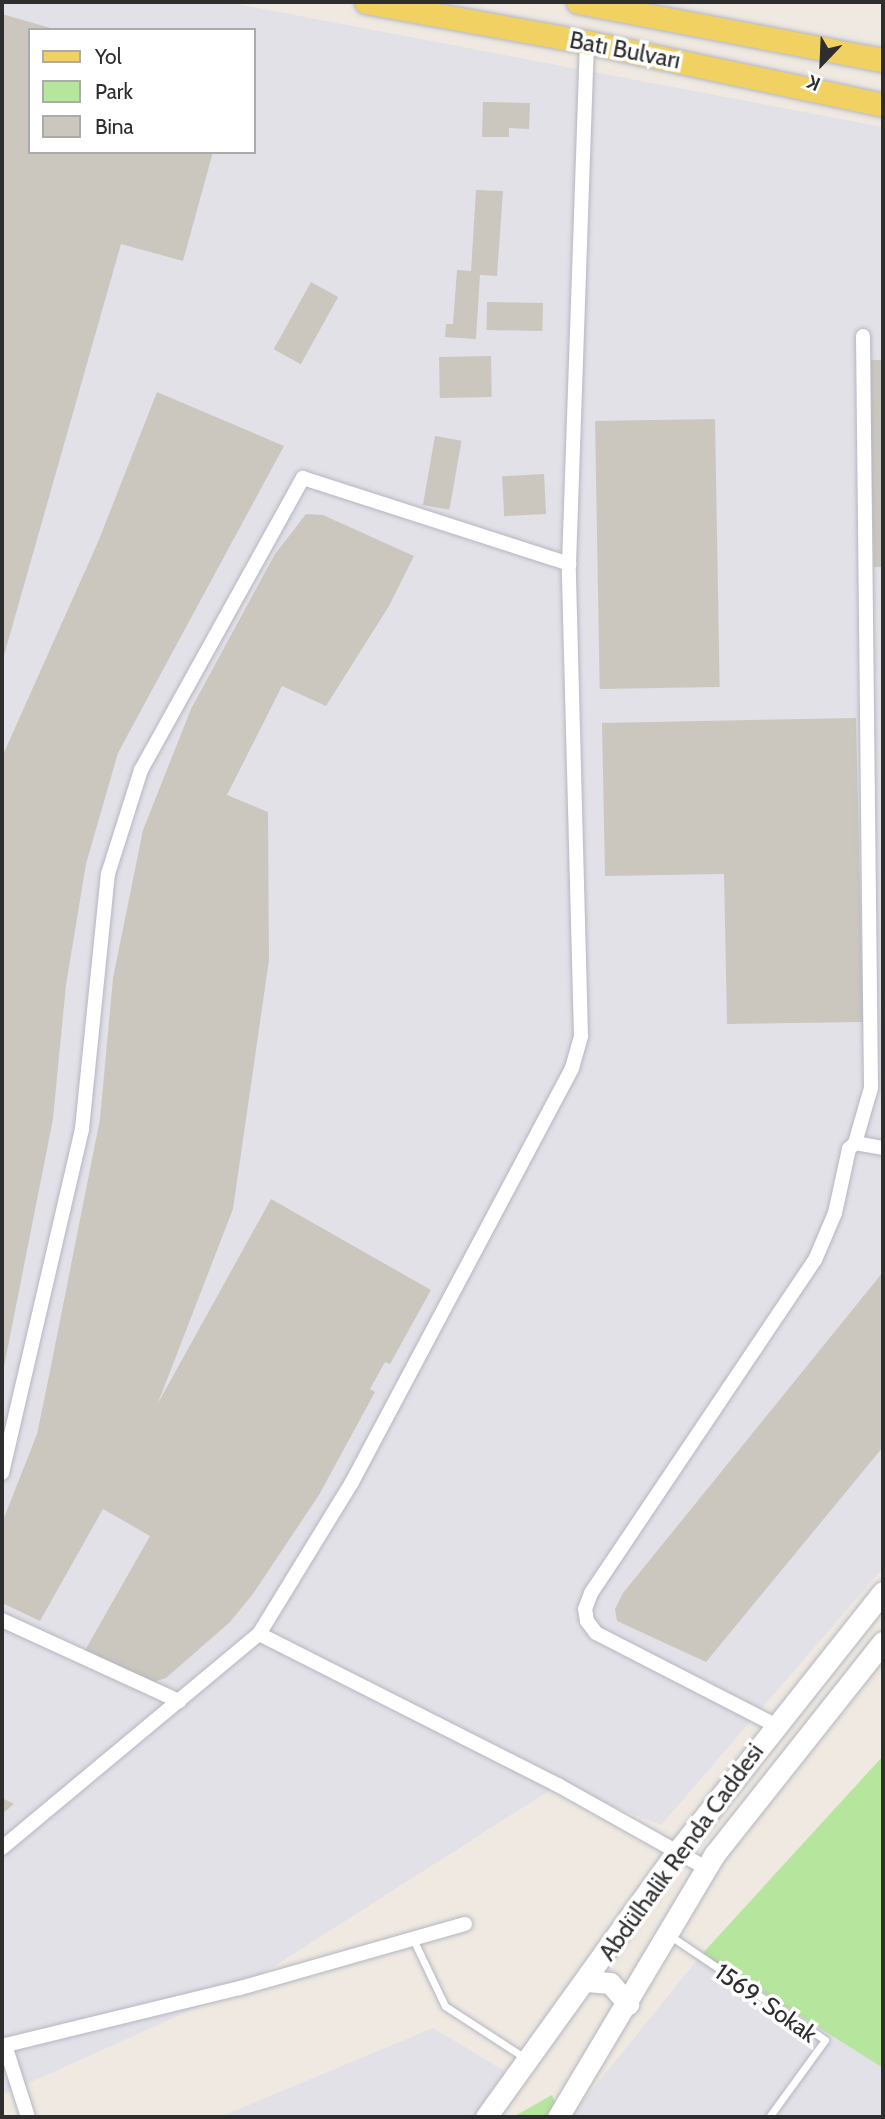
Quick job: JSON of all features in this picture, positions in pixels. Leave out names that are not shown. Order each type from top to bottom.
[{"type":"main road","name":"Batı Bulvarı","points":[[366,2],[587,42],[883,105]]},
{"type":"main road","name":"Batı Bulvarı","points":[[578,2],[883,60]]},
{"type":"main road","name":"Abdülhalik Renda Caddesi","points":[[486,2117],[587,1981],[676,1853],[883,1592]]},
{"type":"main road","name":"Abdülhalik Renda Caddesi","points":[[558,2117],[628,2004],[706,1868],[883,1642]]},
{"type":"main road","points":[[587,1981],[610,1983],[628,2004]]},
{"type":"street","points":[[2,1848],[259,1634],[351,1484],[572,1068],[581,1036],[569,564],[587,42]]},
{"type":"street","points":[[775,1725],[596,1633],[587,1621],[585,1609],[598,1582],[815,1260],[835,1213],[849,1149],[855,1143],[871,1088],[863,336]]},
{"type":"street","points":[[2,1474],[82,1129],[108,874],[141,770],[303,478],[569,564]]},
{"type":"street","points":[[867,747],[883,747]]},
{"type":"street","points":[[855,1143],[883,1148]]},
{"type":"street","points":[[2,1620],[179,1701]]},
{"type":"street","points":[[259,1634],[558,1785],[706,1868]]},
{"type":"street","points":[[28,2117],[3,2046],[240,1988],[465,1924]]},
{"type":"lane","name":"1569. Sokak","points":[[669,1935],[825,2040],[769,2117]]},
{"type":"lane","points":[[413,1939],[444,2006],[529,2061]]},
{"type":"shaded area","points":[[2,2],[226,2],[883,127],[883,1568],[661,1825],[558,1785],[240,1988],[2,2095]]},
{"type":"shaded area","points":[[702,1954],[883,2068],[883,2117],[570,2117]]},
{"type":"shaded area","points":[[433,2028],[510,2074],[477,2117],[220,2117]]},
{"type":"green space","points":[[883,1756],[883,2068],[702,1954]]},
{"type":"green space","points":[[552,2095],[556,2105],[547,2117],[513,2117]]},
{"type":"building","points":[[2,14],[51,28],[28,28],[28,154],[212,154],[183,261],[121,244],[3,659]]},
{"type":"building","points":[[483,102],[530,103],[529,129],[509,128],[509,137],[482,137]]},
{"type":"building","points":[[476,190],[503,191],[497,276],[480,275],[476,339],[445,337],[446,324],[453,324],[457,270],[471,271]]},
{"type":"building","points":[[311,282],[338,297],[301,364],[274,349]]},
{"type":"building","points":[[487,302],[543,303],[543,331],[487,330]]},
{"type":"building","points":[[491,356],[492,397],[440,398],[439,357]]},
{"type":"building","points":[[869,360],[883,360],[883,567],[874,567]]},
{"type":"building","points":[[157,392],[284,446],[118,753],[86,864],[66,985],[53,1119],[2,1377],[2,757],[98,542]]},
{"type":"building","points":[[715,419],[720,687],[600,689],[595,421]]},
{"type":"building","points":[[435,436],[462,441],[449,510],[423,505]]},
{"type":"building","points":[[544,474],[546,514],[504,516],[502,476]]},
{"type":"building","points":[[306,514],[323,515],[414,556],[389,606],[326,706],[282,686],[227,795],[268,812],[269,960],[233,1209],[158,1403],[271,1199],[431,1290],[390,1364],[385,1362],[370,1389],[375,1392],[319,1495],[253,1594],[230,1622],[166,1678],[150,1683],[84,1652],[150,1536],[103,1509],[40,1621],[2,1603],[2,1523],[37,1434],[49,1376],[100,1119],[113,978],[143,830],[191,709],[275,554]]},
{"type":"building","points":[[856,718],[863,1022],[727,1024],[724,874],[605,876],[602,723]]},
{"type":"building","points":[[883,1272],[883,1447],[706,1662],[617,1621],[615,1609],[623,1593]]},
{"type":"building","points":[[2,1798],[14,1804],[2,1814]]}]
